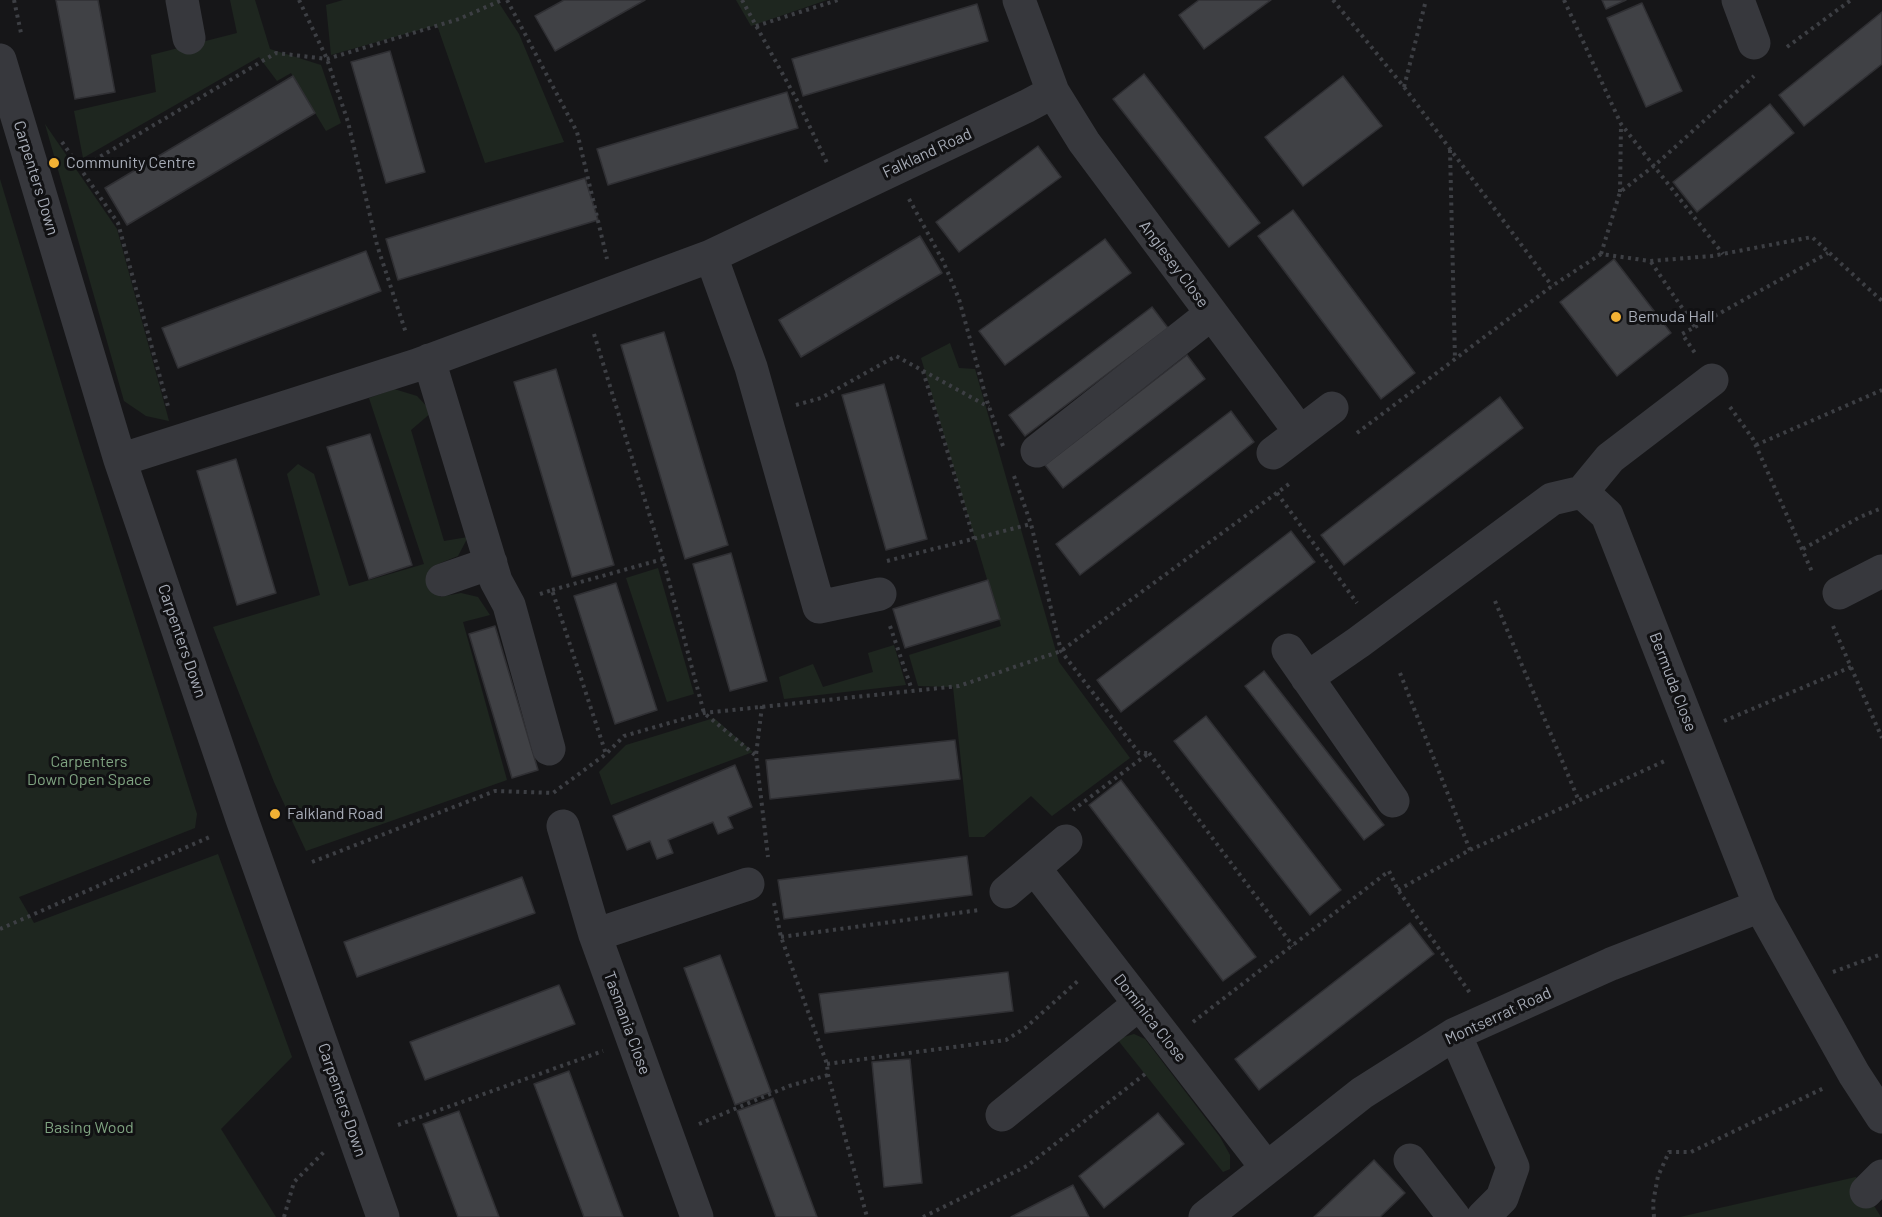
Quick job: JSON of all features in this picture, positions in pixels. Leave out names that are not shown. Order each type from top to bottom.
[{"type":"street","points":[[182,0],[189,38]]},
{"type":"street","points":[[1019,0],[1053,92]]},
{"type":"street","points":[[1738,0],[1765,55]]},
{"type":"street","name":"Carpenters Down","points":[[11,51],[120,460],[243,822],[383,1217]]},
{"type":"street","name":"Falkland Road","points":[[120,460],[177,439],[423,363],[711,256],[1053,92]]},
{"type":"street","name":"Anglesey Close","points":[[1053,92],[1084,142],[1300,432]]},
{"type":"street","points":[[711,256],[751,367],[819,607],[879,594]]},
{"type":"street","points":[[1018,458],[1211,314]]},
{"type":"street","points":[[423,363],[499,583],[549,749]]},
{"type":"street","points":[[1307,678],[1552,499],[1582,492],[1610,458],[1712,380]]},
{"type":"street","points":[[1274,453],[1332,408]]},
{"type":"street","name":"Bermuda Close","points":[[1582,492],[1607,515],[1761,906],[1854,1074],[1882,1117]]},
{"type":"street","points":[[1827,587],[1882,571]]},
{"type":"street","points":[[442,580],[499,583]]},
{"type":"street","points":[[1288,650],[1393,801]]},
{"type":"street","points":[[1006,892],[1035,869],[1069,825]]},
{"type":"street","name":"Tasmania Close","points":[[563,826],[595,935],[697,1217]]},
{"type":"street","name":"Dominica Close","points":[[1035,869],[1266,1167]]},
{"type":"street","points":[[595,935],[763,880]]},
{"type":"street","name":"Montserrat Road","points":[[1205,1217],[1362,1093],[1455,1034],[1611,964],[1761,906]]},
{"type":"street","points":[[1002,1115],[1138,1004]]},
{"type":"street","points":[[1455,1034],[1513,1167],[1502,1198],[1483,1217]]},
{"type":"street","points":[[1410,1160],[1454,1217]]},
{"type":"path","points":[[11,51],[14,0]]},
{"type":"path","points":[[299,0],[327,59],[348,122],[377,245],[423,363]]},
{"type":"path","points":[[81,168],[276,53],[327,59],[459,20],[502,0]]},
{"type":"path","points":[[507,0],[577,132],[608,263]]},
{"type":"path","points":[[742,0],[798,102],[841,193]]},
{"type":"path","points":[[756,26],[838,0]]},
{"type":"path","points":[[1333,0],[1404,87],[1552,286]]},
{"type":"path","points":[[1404,87],[1426,0]]},
{"type":"path","points":[[1564,0],[1620,124],[1655,165],[1723,254]]},
{"type":"path","points":[[1620,192],[1655,165],[1765,55],[1851,0]]},
{"type":"path","points":[[1353,436],[1552,286],[1601,254],[1620,192],[1620,124]]},
{"type":"path","points":[[55,133],[118,223],[177,439]]},
{"type":"path","points":[[1450,149],[1455,359]]},
{"type":"path","points":[[893,169],[943,261],[959,299],[989,407],[1018,458],[1030,524],[1062,651],[1139,753],[1149,753]]},
{"type":"path","points":[[1601,254],[1650,261],[1723,254],[1812,237],[1882,301]]},
{"type":"path","points":[[1827,587],[1803,549],[1756,445],[1682,334],[1828,253]]},
{"type":"path","points":[[1650,261],[1695,327]]},
{"type":"path","points":[[591,322],[663,559],[704,713],[756,755]]},
{"type":"path","points":[[786,408],[821,398],[896,356],[989,407]]},
{"type":"path","points":[[923,370],[974,539]]},
{"type":"path","points":[[1756,445],[1882,390]]},
{"type":"path","points":[[312,862],[495,791],[553,793],[606,753],[624,736],[704,713],[959,686],[1062,651],[1292,482]]},
{"type":"path","points":[[1277,493],[1361,608]]},
{"type":"path","points":[[1803,549],[1860,517],[1882,508]]},
{"type":"path","points":[[912,690],[879,594],[872,565],[1030,524]]},
{"type":"path","points":[[499,583],[552,590],[663,559]]},
{"type":"path","points":[[552,590],[606,753]]},
{"type":"path","points":[[1496,601],[1579,801]]},
{"type":"path","points":[[1832,624],[1882,738]]},
{"type":"path","points":[[1693,734],[1851,667]]},
{"type":"path","points":[[1400,673],[1470,850]]},
{"type":"path","points":[[762,706],[756,755],[763,880],[827,1064],[828,1075],[867,1217]]},
{"type":"path","points":[[549,749],[553,793],[563,826]]},
{"type":"path","points":[[1069,825],[1149,753]]},
{"type":"path","points":[[1149,753],[1293,946]]},
{"type":"path","points":[[1398,890],[1470,850],[1670,759]]},
{"type":"path","points":[[0,929],[243,822]]},
{"type":"path","points":[[1190,1024],[1389,871],[1398,890],[1476,1001]]},
{"type":"path","points":[[781,937],[987,909],[1006,892]]},
{"type":"path","points":[[1804,982],[1882,954]]},
{"type":"path","points":[[827,1064],[1006,1040],[1024,1028],[1103,958]]},
{"type":"path","points":[[398,1125],[633,1041]]},
{"type":"path","points":[[923,1217],[1027,1166],[1145,1074]]},
{"type":"path","points":[[1654,1217],[1653,1203],[1658,1176],[1669,1152],[1691,1152],[1854,1074]]},
{"type":"path","points":[[668,1137],[789,1086],[828,1075]]},
{"type":"path","points":[[284,1217],[294,1182],[326,1150]]},
{"type":"green space","points":[[230,0],[255,0],[270,49],[321,65],[341,123],[326,131],[291,73],[277,81],[259,57],[83,158],[74,111],[156,92],[151,55],[237,33]]},
{"type":"green space","points":[[343,0],[497,0],[519,34],[564,142],[485,163],[437,25],[331,55],[326,5]]},
{"type":"green space","points":[[736,0],[827,0],[751,26]]},
{"type":"green space","points":[[45,124],[117,229],[169,421],[146,416],[124,401]]},
{"type":"green space","points":[[0,179],[80,445],[197,814],[195,828],[19,897],[34,923],[218,854],[292,1057],[221,1129],[276,1217],[0,1217]]},
{"type":"green space","points":[[950,343],[959,368],[975,369],[1059,662],[1130,758],[1052,816],[1031,796],[984,837],[969,837],[953,687],[918,686],[909,655],[1001,626],[921,358]]},
{"type":"green space","points":[[394,389],[417,396],[432,412],[411,430],[444,541],[468,537],[458,556],[433,566],[440,597],[461,593],[478,597],[490,615],[463,622],[507,780],[306,851],[274,782],[213,627],[320,595],[287,474],[298,464],[314,474],[349,586],[424,564],[369,398]]},
{"type":"green space","points":[[658,568],[694,694],[667,702],[626,578]]},
{"type":"green space","points":[[894,645],[906,685],[784,699],[779,677],[813,664],[823,687],[873,672],[868,653]]},
{"type":"green space","points":[[714,718],[753,752],[611,805],[599,772],[626,745]]},
{"type":"green space","points":[[1134,1034],[1145,1039],[1220,1137],[1230,1155],[1230,1169],[1223,1172],[1117,1039]]},
{"type":"green space","points":[[1856,1177],[1881,1217],[1680,1217]]},
{"type":"building","points":[[56,0],[98,0],[115,92],[75,99]]},
{"type":"building","points":[[564,0],[645,0],[555,51],[535,16]]},
{"type":"building","points":[[1199,0],[1271,0],[1204,49],[1179,15]]},
{"type":"building","points":[[1602,0],[1626,0],[1606,9]]},
{"type":"building","points":[[1642,3],[1682,91],[1646,107],[1607,18]]},
{"type":"building","points":[[977,4],[988,41],[803,96],[792,59]]},
{"type":"building","points":[[1882,12],[1882,64],[1804,126],[1779,95]]},
{"type":"building","points":[[390,51],[425,172],[386,183],[351,62]]},
{"type":"building","points":[[1144,74],[1260,223],[1229,247],[1113,99]]},
{"type":"building","points":[[293,76],[315,113],[127,225],[105,188]]},
{"type":"building","points":[[1343,76],[1382,126],[1303,186],[1265,137]]},
{"type":"building","points":[[787,92],[798,128],[608,185],[597,149]]},
{"type":"building","points":[[1770,104],[1794,133],[1697,212],[1673,182]]},
{"type":"building","points":[[1038,146],[1061,177],[959,252],[936,222]]},
{"type":"building","points":[[585,178],[598,220],[398,280],[386,239]]},
{"type":"building","points":[[1293,210],[1415,373],[1381,399],[1258,236]]},
{"type":"building","points":[[920,236],[942,273],[801,357],[779,320]]},
{"type":"building","points":[[1105,239],[1131,273],[1005,365],[979,331]]},
{"type":"building","points":[[366,251],[381,291],[178,368],[162,328]]},
{"type":"building","name":"Bemuda Hall","points":[[1614,259],[1671,333],[1617,376],[1560,302]]},
{"type":"building","points":[[1152,307],[1168,328],[1025,436],[1009,415]]},
{"type":"building","points":[[664,332],[728,545],[685,559],[621,345]]},
{"type":"building","points":[[1187,355],[1205,379],[1063,488],[1045,465]]},
{"type":"building","points":[[556,369],[614,565],[572,577],[514,382]]},
{"type":"building","points":[[884,384],[927,539],[886,550],[842,395]]},
{"type":"building","points":[[1500,397],[1523,428],[1344,565],[1321,535]]},
{"type":"building","points":[[1231,411],[1254,442],[1080,575],[1056,544]]},
{"type":"building","points":[[370,434],[412,565],[369,579],[327,447]]},
{"type":"building","points":[[236,459],[276,593],[237,605],[197,471]]},
{"type":"building","points":[[1291,531],[1315,562],[1121,712],[1097,680]]},
{"type":"building","points":[[731,553],[767,681],[730,691],[693,564]]},
{"type":"building","points":[[988,580],[1000,619],[905,648],[893,609]]},
{"type":"building","points":[[616,583],[657,710],[615,724],[574,596]]},
{"type":"building","points":[[495,626],[538,770],[512,778],[469,634]]},
{"type":"building","points":[[1264,671],[1384,825],[1364,840],[1245,686]]},
{"type":"building","points":[[1206,716],[1341,890],[1310,915],[1174,741]]},
{"type":"building","points":[[955,740],[960,779],[770,799],[766,760]]},
{"type":"building","points":[[735,765],[752,807],[728,817],[733,828],[718,834],[713,822],[668,840],[673,853],[657,859],[650,841],[627,850],[613,816]]},
{"type":"building","points":[[1121,780],[1256,957],[1223,981],[1089,805]]},
{"type":"building","points":[[967,856],[972,895],[784,919],[778,880]]},
{"type":"building","points":[[522,877],[535,913],[357,977],[344,942]]},
{"type":"building","points":[[1410,923],[1434,954],[1259,1090],[1235,1059]]},
{"type":"building","points":[[720,955],[771,1092],[735,1105],[684,968]]},
{"type":"building","points":[[1008,972],[1013,1011],[825,1033],[819,994]]},
{"type":"building","points":[[559,985],[575,1024],[425,1080],[410,1042]]},
{"type":"building","points":[[910,1059],[922,1183],[884,1187],[872,1062]]},
{"type":"building","points":[[569,1071],[623,1217],[584,1217],[534,1084]]},
{"type":"building","points":[[773,1098],[817,1217],[776,1217],[737,1111]]},
{"type":"building","points":[[459,1111],[499,1217],[458,1217],[423,1124]]},
{"type":"building","points":[[1158,1113],[1184,1144],[1104,1208],[1079,1176]]},
{"type":"building","points":[[1374,1160],[1405,1193],[1380,1217],[1314,1217]]},
{"type":"building","points":[[1073,1185],[1089,1217],[1011,1217]]},
{"type":"place","name":"Community Centre","points":[[54,163]]},
{"type":"place","name":"Bemuda Hall","points":[[1616,317]]},
{"type":"place","name":"Falkland Road","points":[[275,814]]},
{"type":"park label","name":"Carpenters Down Open Space","points":[[89,771]]},
{"type":"park label","name":"Basing Wood","points":[[89,1128]]}]
